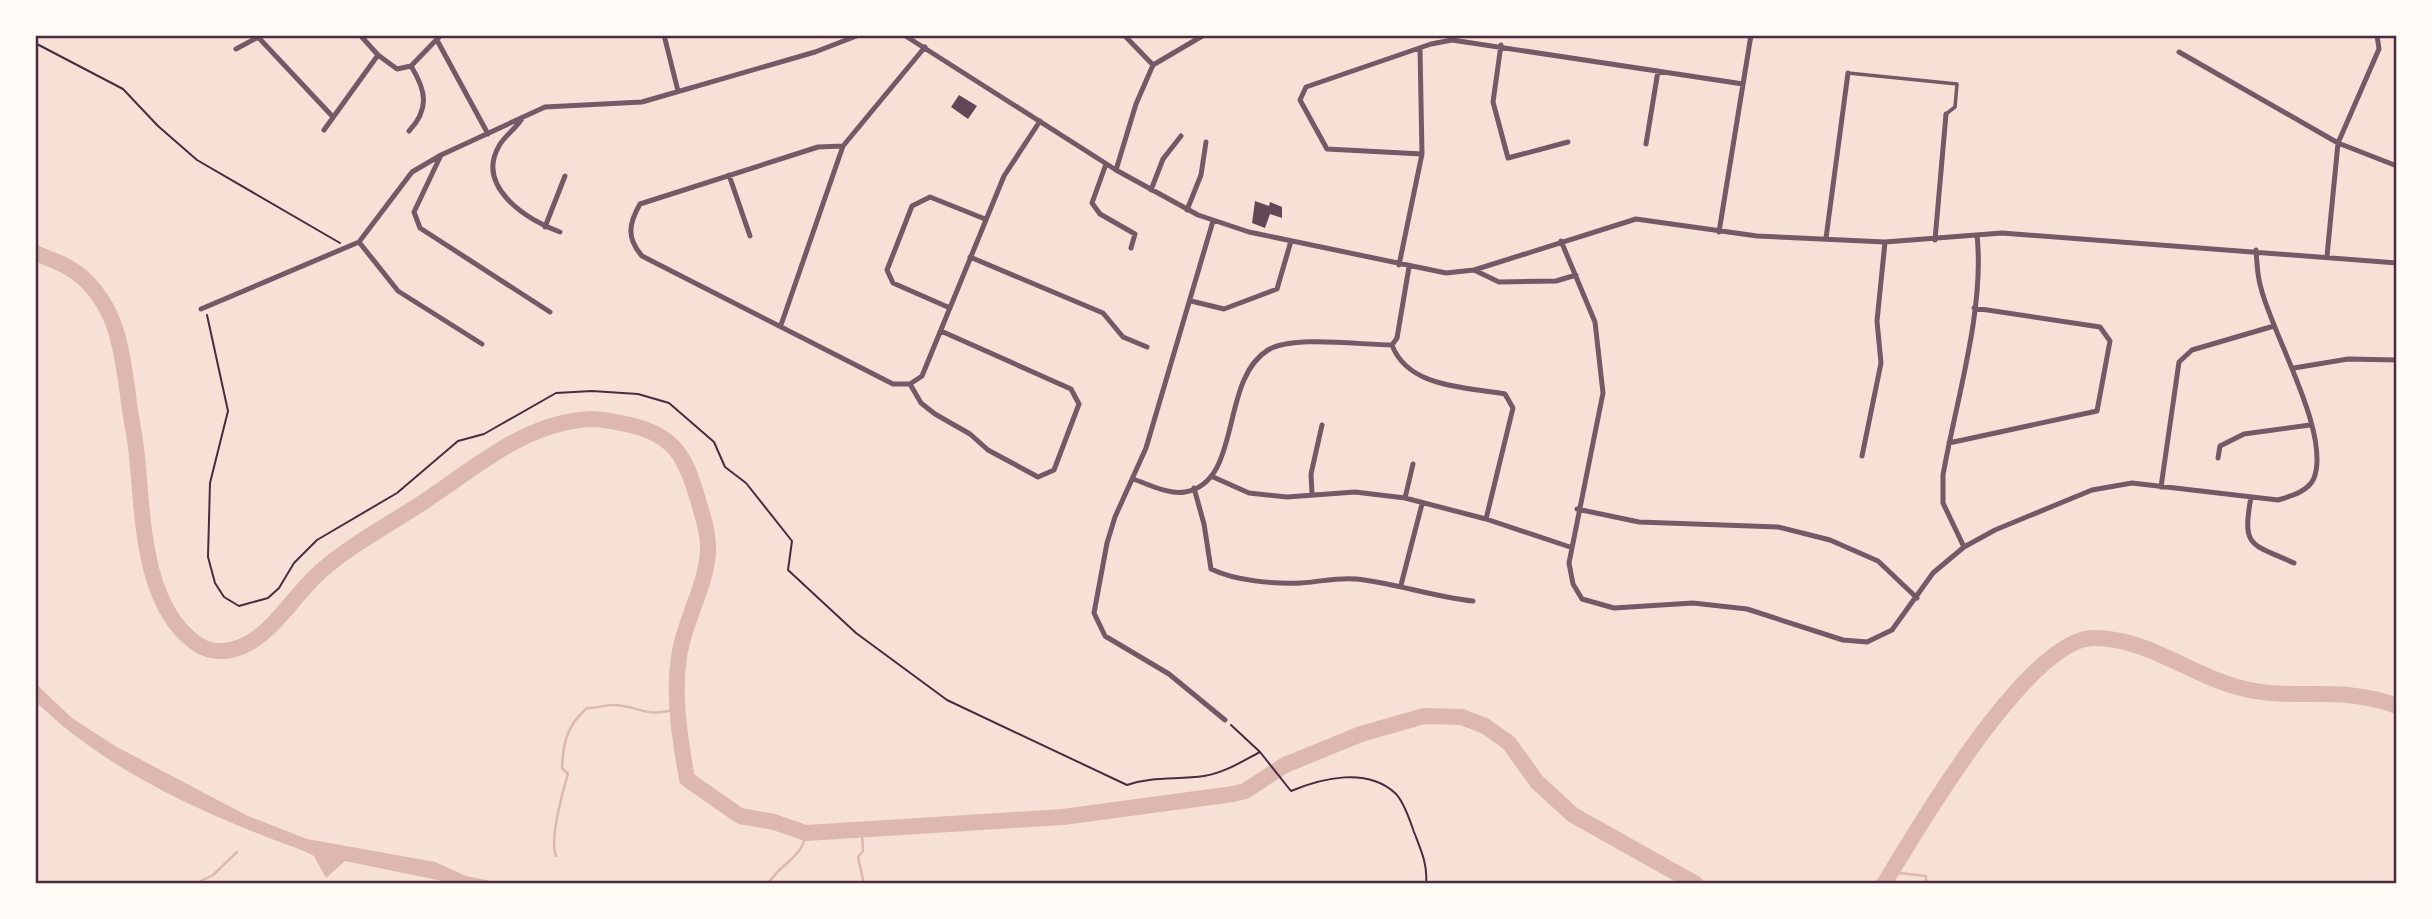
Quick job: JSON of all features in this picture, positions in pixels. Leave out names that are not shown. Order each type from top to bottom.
[{"type":"street","points":[[360,35],[378,55],[397,69],[411,66],[441,35]]},
{"type":"street","points":[[664,35],[678,91]]},
{"type":"street","points":[[201,310],[359,242],[412,172],[441,155],[545,107],[642,102],[815,52],[859,35]]},
{"type":"street","points":[[904,35],[1106,164],[1187,210],[1213,221],[1292,242],[1446,274],[1474,270],[1636,219],[1757,236],[1885,242],[2016,234],[2397,262]]},
{"type":"street","points":[[1124,35],[1153,65]]},
{"type":"street","points":[[1116,170],[1136,104],[1153,65],[1204,35]]},
{"type":"street","points":[[1719,232],[1751,35]]},
{"type":"street","points":[[2327,256],[2338,143],[2379,49],[2377,35]]},
{"type":"street","points":[[236,50],[260,36],[333,117]]},
{"type":"street","points":[[1422,154],[1327,149],[1300,100],[1306,87],[1420,48],[1452,40],[1743,85]]},
{"type":"street","points":[[438,41],[488,134]]},
{"type":"street","points":[[1501,46],[1493,102],[1508,158],[1568,142]]},
{"type":"street","points":[[781,326],[843,146],[925,47]]},
{"type":"street","points":[[1399,265],[1422,154],[1420,48]]},
{"type":"street","points":[[2179,52],[2338,143],[2397,166]]},
{"type":"street","points":[[324,130],[378,55]]},
{"type":"street","points":[[409,131],[420,119],[425,101],[422,84],[411,66]]},
{"type":"street","points":[[1646,144],[1658,71]]},
{"type":"street","points":[[1826,238],[1848,73],[1957,84],[1955,107],[1946,114],[1935,240]]},
{"type":"street","points":[[523,117],[499,146],[493,162],[498,184],[509,204],[545,227],[560,232]]},
{"type":"street","points":[[843,146],[818,146],[640,204],[630,224],[631,237],[642,256],[893,384],[910,384],[922,376],[1004,176],[1040,121]]},
{"type":"street","points":[[1150,190],[1163,159],[1181,136]]},
{"type":"street","points":[[1187,210],[1201,175],[1206,142]]},
{"type":"street","points":[[441,155],[414,212],[420,228],[550,312]]},
{"type":"street","points":[[1106,164],[1092,203],[1100,214],[1135,234],[1131,248]]},
{"type":"street","points":[[729,175],[750,236]]},
{"type":"street","points":[[545,227],[565,176]]},
{"type":"street","points":[[950,308],[893,283],[887,270],[912,206],[930,197],[985,219]]},
{"type":"street","points":[[1213,221],[1146,448],[1107,543],[1094,613],[1105,636],[1169,674],[1226,720]]},
{"type":"street","points":[[1964,547],[1943,503],[1943,475],[1974,308],[1980,263],[1977,235]]},
{"type":"street","points":[[1562,241],[1595,323],[1603,393],[1570,547],[1569,574],[1582,599],[1603,607],[1693,603],[1747,609],[1843,640],[1867,642],[1892,630],[1933,573],[1964,547],[1995,530],[2092,489],[2132,484],[2278,500],[2297,494],[2313,480],[2318,456],[2294,368],[2274,326],[2260,286],[2256,250]]},
{"type":"street","points":[[359,242],[398,290],[482,344]]},
{"type":"street","points":[[1191,301],[1224,309],[1277,289],[1292,242]]},
{"type":"street","points":[[1862,456],[1870,424],[1872,394],[1881,363],[1877,321],[1885,242]]},
{"type":"street","points":[[970,257],[1103,313],[1123,337],[1147,347]]},
{"type":"street","points":[[1133,479],[1184,492],[1205,484],[1218,469],[1241,384],[1251,366],[1268,350],[1286,344],[1391,345],[1397,338],[1409,267]]},
{"type":"street","points":[[1474,270],[1499,282],[1556,281],[1576,275]]},
{"type":"street","points":[[1949,443],[2097,411],[2110,341],[2100,327],[1974,308]]},
{"type":"street","points":[[2161,487],[2179,362],[2192,350],[2274,326]]},
{"type":"street","points":[[910,384],[921,403],[970,434],[988,450],[1038,477],[1054,470],[1079,404],[1071,389],[941,331]]},
{"type":"street","points":[[1391,345],[1397,359],[1408,369],[1433,382],[1506,394],[1513,408],[1486,519]]},
{"type":"street","points":[[2294,368],[2348,359],[2397,360]]},
{"type":"street","points":[[1311,494],[1311,474],[1322,425]]},
{"type":"street","points":[[2218,458],[2220,446],[2244,434],[2310,425]]},
{"type":"street","points":[[1405,498],[1413,464]]},
{"type":"street","points":[[1212,476],[1249,493],[1287,497],[1355,492],[1405,498],[1486,519],[1570,547]]},
{"type":"street","points":[[1194,488],[1204,524],[1211,569],[1225,576],[1299,583],[1352,579],[1401,585],[1441,598],[1473,601]]},
{"type":"street","points":[[2251,497],[2245,528],[2248,538],[2260,548],[2294,564]]},
{"type":"street","points":[[1401,585],[1422,504]]},
{"type":"street","points":[[1577,509],[1639,522],[1778,527],[1830,540],[1878,561],[1917,598]]},
{"type":"path","points":[[35,43],[123,89],[158,126],[197,160],[338,239],[344,250]]},
{"type":"path","points":[[214,304],[206,317],[228,411],[210,483],[208,557],[215,583],[224,597],[239,606],[268,598],[279,588],[294,563],[317,540],[397,493],[458,441],[484,434],[555,393],[592,391],[638,394],[669,403],[714,442],[725,467],[746,483],[792,541],[788,570],[807,591],[856,633],[947,700],[1127,785],[1148,778],[1206,776],[1232,767],[1260,752]]},
{"type":"path","points":[[1226,720],[1260,752],[1292,791],[1314,781],[1340,776],[1377,782],[1396,794],[1426,864],[1426,884]]},
{"type":"shaded area","points":[[35,683],[72,718],[115,746],[248,816],[307,839],[435,862],[466,876],[506,884],[452,883],[345,861],[326,878],[314,856],[196,807],[127,771],[95,750],[35,701]]},
{"type":"building","points":[[959,95],[977,106],[968,119],[951,107]]},
{"type":"building","points":[[1255,201],[1269,206],[1270,202],[1282,207],[1282,218],[1270,214],[1265,228],[1252,223]]},
{"type":"waterway","points":[[35,253],[78,273],[95,290],[111,318],[123,363],[136,448],[144,531],[155,583],[165,607],[179,627],[197,644],[210,650],[223,651],[249,643],[269,628],[312,580],[342,554],[517,440],[564,423],[590,419],[610,421],[645,429],[658,435],[676,450],[689,472],[705,526],[708,553],[703,579],[685,631],[677,672],[682,749],[687,779],[740,816],[774,822],[806,833],[1063,817],[1233,794],[1245,791],[1285,765],[1361,734],[1424,716],[1462,717],[1485,726],[1509,743],[1537,782],[1573,815],[1696,884]]},
{"type":"waterway","points":[[1884,884],[1947,783],[2007,701],[2038,669],[2068,646],[2094,638],[2114,640],[2152,651],[2207,676],[2245,689],[2283,694],[2357,696],[2397,706]]},
{"type":"waterway","points":[[556,856],[555,827],[568,774],[562,768],[564,750],[567,735],[580,714],[587,708],[611,705],[652,712],[679,708]]},
{"type":"waterway","points":[[862,831],[863,851],[858,857],[864,884]]},
{"type":"waterway","points":[[768,884],[801,848],[806,833]]},
{"type":"waterway","points":[[195,884],[213,875],[237,852]]},
{"type":"waterway","points":[[1891,872],[1926,876],[1926,884]]}]
